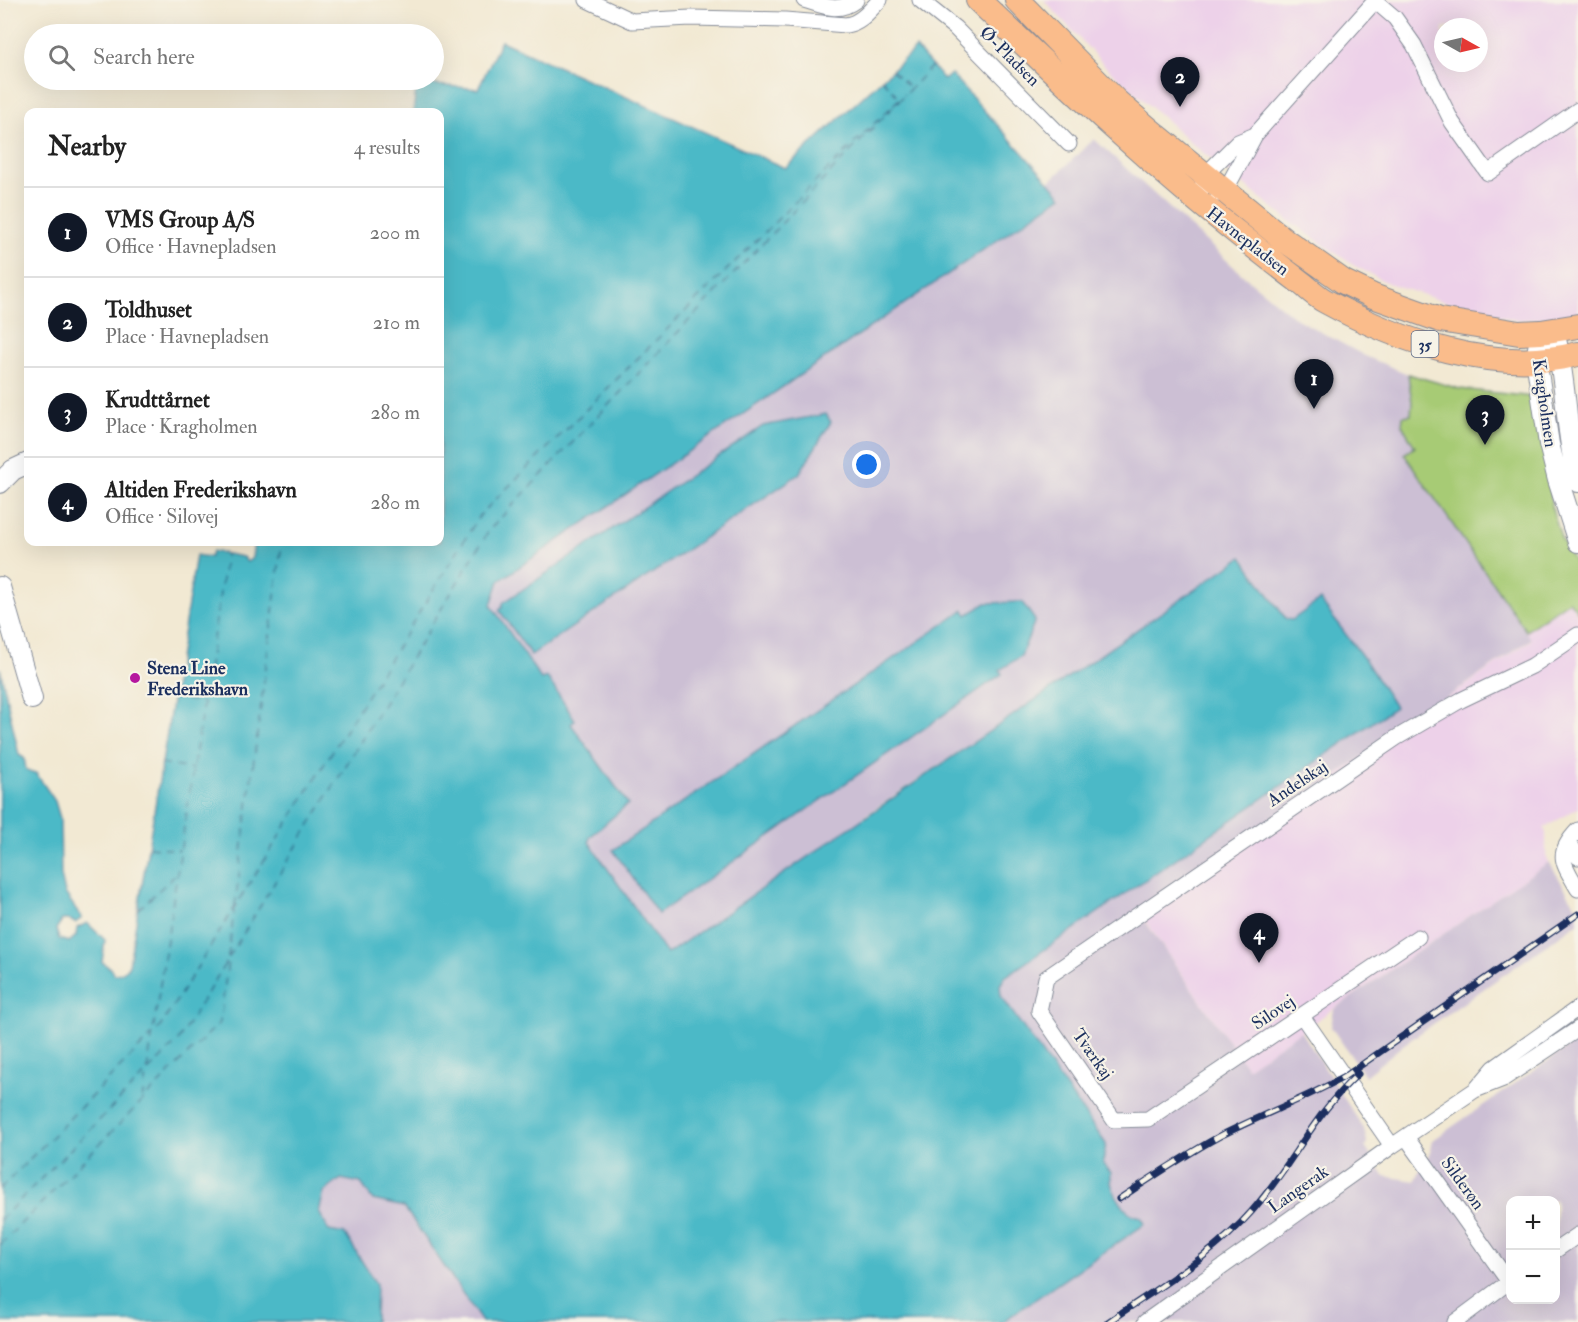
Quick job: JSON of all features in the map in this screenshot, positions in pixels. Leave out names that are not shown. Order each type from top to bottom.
[{"type":"main road","name":"Havnepladsen","points":[[978,0],[1103,118],[1198,202],[1323,300],[1375,326],[1435,348],[1500,359],[1570,356]]},
{"type":"main road","name":"Havnepladsen","points":[[1017,0],[1115,100],[1286,241],[1344,282],[1373,296],[1440,320],[1519,333],[1547,332],[1578,326]]},
{"type":"street","points":[[587,0],[632,21],[692,18],[785,20],[846,25],[860,20],[880,0]]},
{"type":"street","points":[[807,0],[830,9],[842,8],[856,0]]},
{"type":"street","name":"Ø-Pladsen","points":[[920,0],[955,28],[1069,144]]},
{"type":"street","points":[[1198,202],[1225,191],[1255,135],[1375,0],[1395,18],[1414,45],[1452,122],[1488,173],[1578,110]]},
{"type":"street","points":[[1198,202],[1205,175],[1238,142],[1255,135]]},
{"type":"street","name":"Kragholmen","points":[[1578,482],[1571,446],[1570,356],[1547,332],[1536,359],[1549,444],[1578,542]]},
{"type":"street","points":[[0,483],[13,470],[24,465]]},
{"type":"street","points":[[0,587],[32,699]]},
{"type":"street","name":"Andelskaj","points":[[1047,978],[1396,738],[1461,700],[1532,666],[1578,635]]},
{"type":"street","points":[[1573,836],[1578,857]]},
{"type":"street","points":[[1573,836],[1563,850],[1563,859],[1578,889]]},
{"type":"street","name":"Silovej","points":[[1148,1119],[1418,937]]},
{"type":"street","name":"Tværkaj","points":[[1047,978],[1039,1011],[1114,1120],[1148,1119]]},
{"type":"street","name":"Langerak","points":[[1475,1090],[1494,1068],[1578,1008]]},
{"type":"street","points":[[1302,1016],[1392,1146]]},
{"type":"street","name":"Langerak","points":[[1145,1322],[1392,1146],[1475,1090],[1503,1079],[1578,1029]]},
{"type":"street","name":"Silderøn","points":[[1406,1137],[1506,1275]]},
{"type":"street","points":[[1560,1247],[1578,1235]]},
{"type":"street","points":[[1455,1322],[1506,1284]]},
{"type":"shaded area","points":[[1044,0],[1578,0],[1578,317],[1517,320],[1442,301],[1388,283],[1353,265],[1288,220],[1195,146],[1105,66]]},
{"type":"shaded area","points":[[1094,139],[1246,278],[1295,318],[1365,356],[1408,374],[1412,402],[1411,415],[1403,416],[1402,425],[1416,447],[1405,454],[1531,639],[1139,913],[1247,1068],[1301,1031],[1364,1129],[1367,1142],[1365,1147],[1384,1176],[1415,1181],[1431,1150],[1433,1140],[1578,1040],[1578,1320],[1575,1322],[1002,1322],[1145,1224],[1130,1215],[1119,1199],[1110,1184],[1111,1173],[1103,1163],[1105,1144],[1001,996],[1000,985],[1292,620],[1286,619],[1243,557],[667,954],[589,842],[590,837],[627,804],[571,724],[575,719],[547,677],[541,679],[491,605],[499,581],[1062,196],[1049,182]]},
{"type":"shaded area","points":[[1569,601],[1578,616],[1578,808],[1544,828],[1546,855],[1549,862],[1247,1068],[1139,912],[1531,640],[1526,631]]},
{"type":"shaded area","points":[[1549,862],[1577,908],[1578,923],[1403,1045],[1365,1076],[1331,1027],[1334,1009]]},
{"type":"shaded area","points":[[341,1179],[361,1183],[373,1200],[403,1207],[482,1322],[375,1322],[376,1284],[329,1231],[319,1212],[324,1191]]},
{"type":"green space","points":[[1408,374],[1460,389],[1534,397],[1551,484],[1551,505],[1561,538],[1578,568],[1578,612],[1569,601],[1526,631],[1404,454],[1415,447],[1402,425],[1403,416],[1411,415],[1412,402]]},
{"type":"water","points":[[501,41],[785,168],[916,48],[944,80],[951,74],[1062,196],[499,581],[491,605],[541,679],[547,677],[575,720],[571,724],[628,804],[590,837],[589,842],[667,954],[1242,557],[1286,619],[1292,620],[1320,600],[1365,660],[1395,707],[1005,977],[1000,985],[1001,996],[1106,1144],[1103,1163],[1111,1173],[1113,1190],[1130,1214],[1141,1217],[1145,1224],[1002,1322],[482,1322],[404,1207],[373,1200],[361,1183],[341,1179],[324,1192],[319,1212],[329,1231],[345,1234],[376,1284],[375,1322],[0,1322],[0,668],[19,755],[24,758],[26,769],[31,773],[36,773],[55,801],[60,818],[61,875],[65,893],[82,918],[75,923],[62,920],[56,929],[59,939],[69,942],[76,936],[77,928],[87,923],[105,940],[102,962],[114,974],[121,973],[129,965],[196,555],[210,557],[212,551],[243,557],[247,562],[252,558],[254,546],[444,546],[444,108],[414,108],[416,90],[444,90],[444,86],[478,89]]},
{"type":"water","points":[[826,414],[831,422],[799,474],[531,655],[499,610],[503,603],[763,426]]},
{"type":"water","points":[[1022,602],[1035,620],[1021,656],[1000,670],[1002,674],[658,914],[613,850],[964,610],[967,615],[986,603]]},
{"type":"ferry route","points":[[0,1220],[178,1041],[490,529],[932,66]]},
{"type":"ferry route","points":[[892,70],[910,88]]},
{"type":"ferry route","points":[[882,79],[900,99]]},
{"type":"ferry route","points":[[0,1189],[160,1027],[480,515],[904,94]]},
{"type":"ferry route","points":[[235,906],[281,546]]},
{"type":"ferry route","points":[[147,1070],[226,554]]},
{"type":"ferry route","points":[[172,698],[202,702]]},
{"type":"ferry route","points":[[161,764],[193,769]]},
{"type":"ferry route","points":[[149,847],[179,850]]},
{"type":"ferry route","points":[[138,910],[176,874]]},
{"type":"ferry route","points":[[228,957],[234,911]]},
{"type":"ferry route","points":[[0,1245],[220,1022],[228,961]]},
{"type":"ferry route","points":[[142,1100],[146,1075]]},
{"type":"railway","points":[[1119,1199],[1181,1158],[1220,1136],[1344,1077],[1578,914]]},
{"type":"railway","points":[[1108,1322],[1184,1271],[1237,1227],[1279,1177],[1328,1107],[1358,1074]]},
{"type":"place","name":"Toldhuset","points":[[1180,107]]},
{"type":"place","name":"VMS Group A/S","points":[[1314,409]]},
{"type":"place","name":"Krudttårnet","points":[[1485,445]]},
{"type":"place","name":"Stena Line Frederikshavn","points":[[135,678]]},
{"type":"place","name":"Altiden Frederikshavn","points":[[1259,963]]}]
